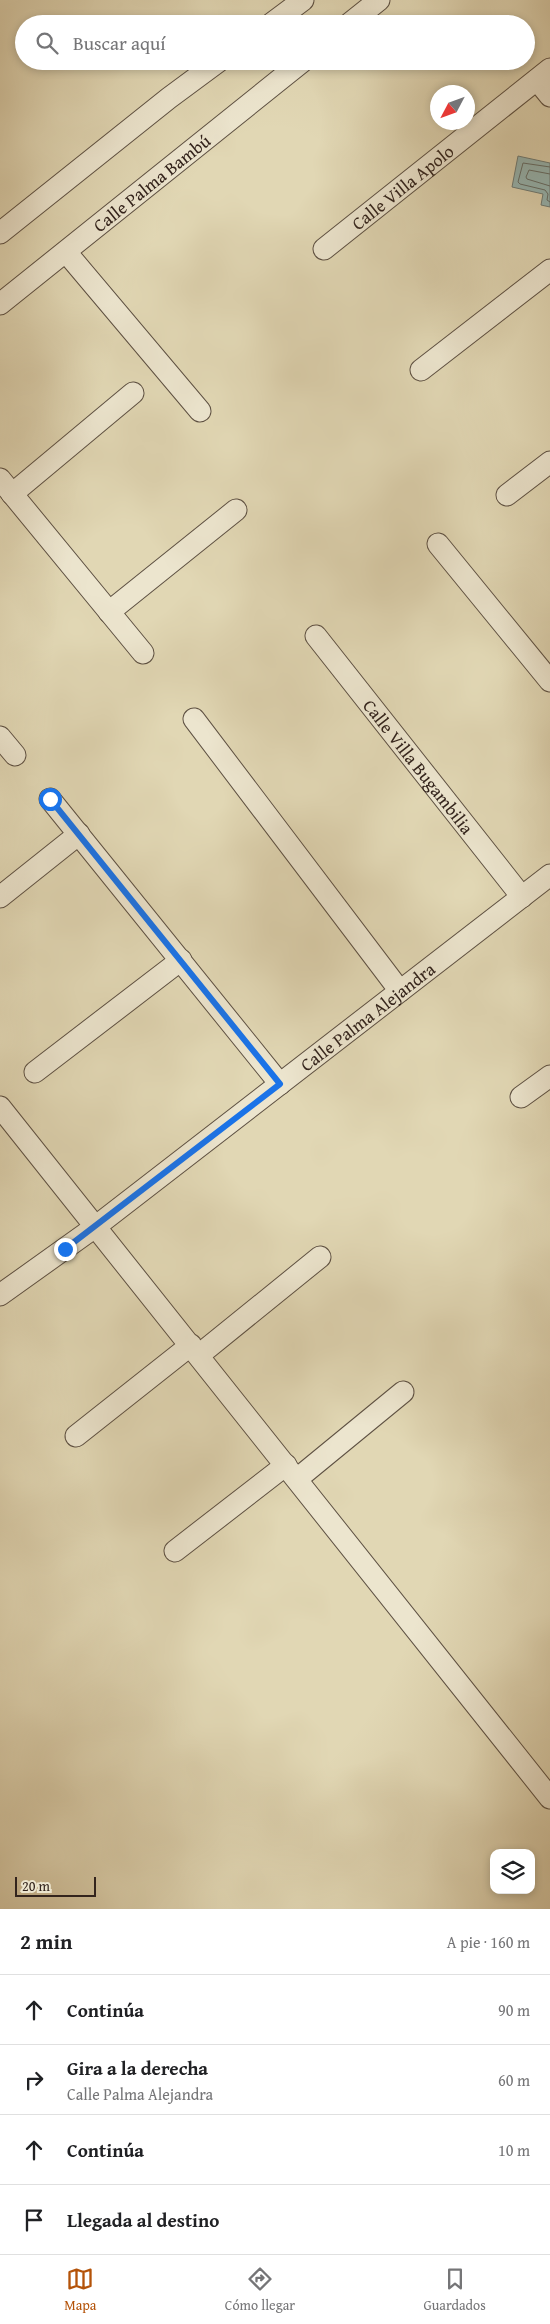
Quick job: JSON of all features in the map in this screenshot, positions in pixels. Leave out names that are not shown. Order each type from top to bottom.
[{"type":"street","points":[[283,15],[303,0]]},
{"type":"street","points":[[360,15],[379,0]]},
{"type":"street","points":[[0,233],[169,98],[208,70]]},
{"type":"street","name":"Calle Palma Bambú","points":[[0,304],[292,70]]},
{"type":"street","name":"Calle Villa Apolo","points":[[324,249],[546,82]]},
{"type":"street","points":[[66,252],[200,411]]},
{"type":"street","points":[[421,370],[550,270]]},
{"type":"street","points":[[133,393],[6,486],[143,653]]},
{"type":"street","points":[[506,495],[550,462]]},
{"type":"street","points":[[109,612],[236,510]]},
{"type":"street","points":[[438,544],[550,681]]},
{"type":"street","name":"Calle Villa Bugambilia","points":[[316,636],[522,897]]},
{"type":"street","points":[[194,719],[400,991]]},
{"type":"street","points":[[0,736],[15,755]]},
{"type":"street","points":[[50,799],[280,1084]]},
{"type":"street","points":[[0,897],[79,834]]},
{"type":"street","name":"Calle Palma Alejandra","points":[[0,1295],[95,1227],[550,875]]},
{"type":"street","points":[[35,1072],[181,960]]},
{"type":"street","points":[[521,1097],[550,1076]]},
{"type":"street","points":[[0,1107],[550,1798]]},
{"type":"street","points":[[76,1436],[320,1257]]},
{"type":"street","points":[[176,1551],[403,1392]]},
{"type":"water","points":[[518,156],[550,163],[550,207],[541,205],[543,194],[512,187]]},
{"type":"route","points":[[50,799],[280,1084],[65,1249]]}]
